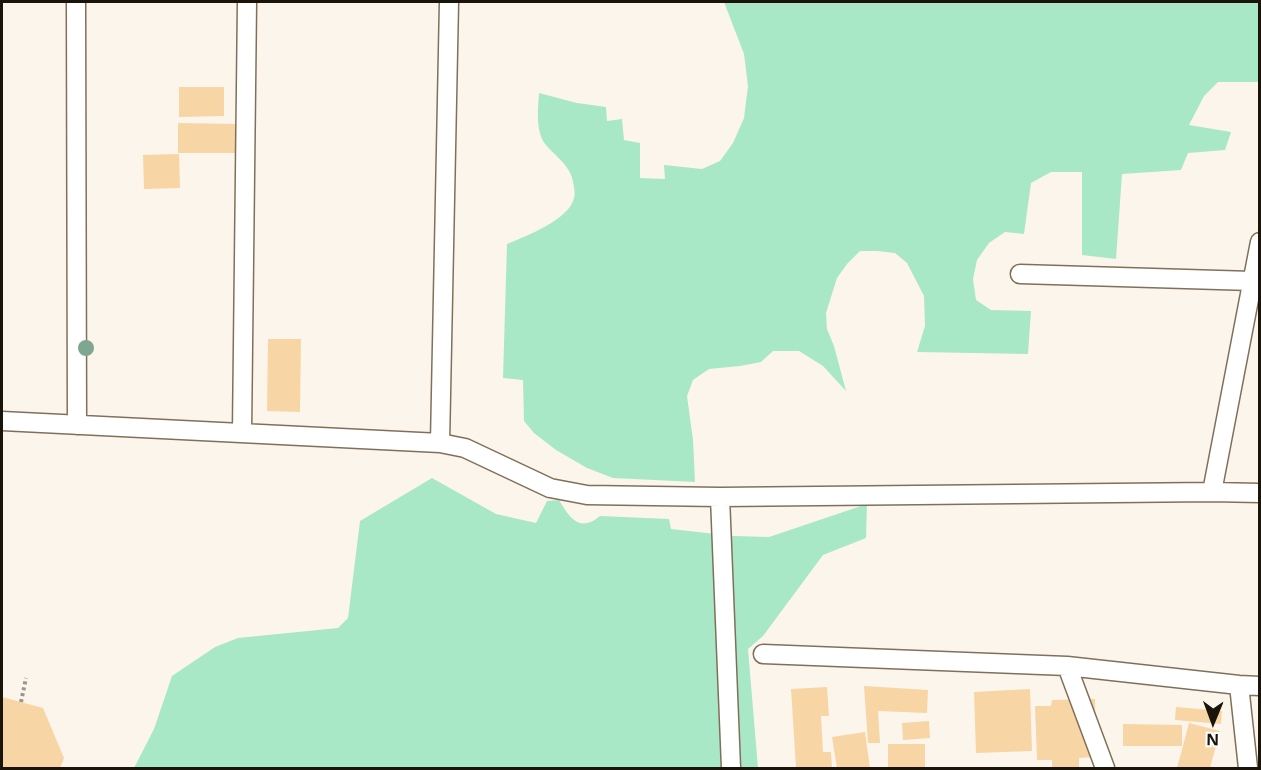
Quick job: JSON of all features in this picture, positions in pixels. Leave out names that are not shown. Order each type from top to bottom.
[{"type":"street","points":[[76,2],[77,425]]},
{"type":"street","points":[[242,432],[247,2]]},
{"type":"street","points":[[440,443],[449,2]]},
{"type":"street","points":[[1212,492],[1256,282],[1260,242]]},
{"type":"street","points":[[1020,273],[1256,282]]},
{"type":"street","points":[[2,421],[440,443],[465,448],[550,488],[586,495],[720,497],[1260,493]]},
{"type":"street","points":[[720,497],[731,768]]},
{"type":"street","points":[[763,654],[1067,666],[1239,686],[1260,686]]},
{"type":"street","points":[[1067,666],[1105,768]]},
{"type":"street","points":[[1239,686],[1248,768]]},
{"type":"path","points":[[21,702],[26,678]]},
{"type":"green space","points":[[724,2],[1259,2],[1259,82],[1218,82],[1204,96],[1189,125],[1231,132],[1225,150],[1188,153],[1181,170],[1122,174],[1116,259],[1082,255],[1082,172],[1051,172],[1031,183],[1024,234],[1005,232],[989,243],[977,260],[973,279],[976,300],[991,310],[1031,311],[1028,354],[917,352],[925,326],[924,296],[907,263],[895,253],[860,251],[837,278],[826,313],[827,329],[846,391],[823,366],[799,351],[773,351],[761,362],[709,369],[693,380],[687,396],[693,440],[695,482],[613,478],[587,468],[556,450],[534,433],[524,421],[523,380],[503,378],[507,244],[556,220],[570,206],[575,196],[569,170],[540,134],[539,93],[577,103],[606,107],[607,121],[622,119],[624,140],[640,143],[640,178],[665,179],[664,165],[702,169],[720,161],[733,143],[744,118],[748,86],[744,54]]},
{"type":"green space","points":[[432,478],[496,514],[536,523],[547,501],[559,500],[571,517],[581,523],[593,521],[600,516],[669,519],[671,529],[734,536],[769,537],[867,504],[866,538],[823,555],[763,636],[748,649],[758,768],[134,768],[154,729],[172,676],[215,647],[238,638],[338,628],[348,618],[360,521]]},
{"type":"building","points":[[179,87],[224,87],[224,116],[179,117]]},
{"type":"building","points":[[178,123],[239,124],[239,153],[178,153]]},
{"type":"building","points":[[179,154],[180,188],[144,189],[143,155]]},
{"type":"building","points":[[268,339],[301,339],[300,412],[267,411]]},
{"type":"building","points":[[864,686],[928,690],[927,713],[878,711],[880,743],[868,743]]},
{"type":"building","points":[[827,687],[829,716],[821,716],[823,752],[831,752],[832,768],[796,768],[791,689]]},
{"type":"building","points":[[1030,689],[1032,751],[976,753],[974,692]]},
{"type":"building","points":[[2,697],[43,708],[64,758],[60,768],[2,768]]},
{"type":"building","points":[[1095,699],[1096,757],[1079,758],[1079,768],[1052,768],[1052,760],[1037,760],[1035,706],[1051,706],[1052,700]]},
{"type":"building","points":[[1176,707],[1222,711],[1221,724],[1175,720]]},
{"type":"building","points":[[929,721],[930,738],[903,740],[902,723]]},
{"type":"building","points":[[1189,723],[1220,731],[1210,768],[1177,768]]},
{"type":"building","points":[[1123,724],[1182,725],[1182,746],[1123,746]]},
{"type":"building","points":[[865,732],[870,768],[837,768],[832,737]]},
{"type":"building","points":[[888,744],[925,744],[925,768],[888,768]]}]
